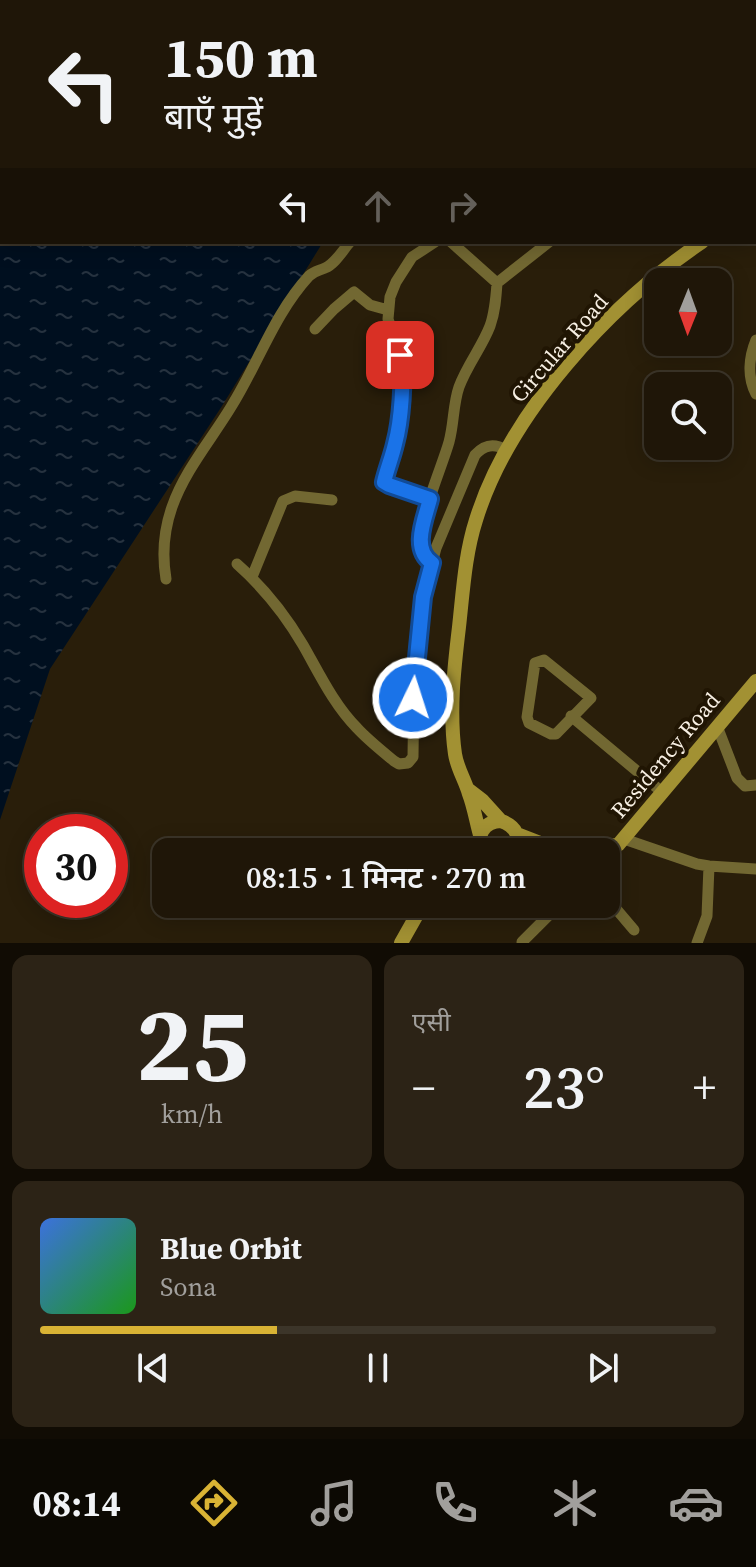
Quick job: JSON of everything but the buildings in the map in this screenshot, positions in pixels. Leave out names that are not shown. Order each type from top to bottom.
[{"type":"main road","name":"Circular Road","points":[[477,838],[468,790],[457,761],[452,699],[466,570],[473,532],[484,498],[506,450],[548,388],[596,333],[650,281],[699,244]]},
{"type":"main road","name":"Residency Road","points":[[621,842],[756,681]]},
{"type":"main road","points":[[468,790],[501,821],[514,828],[518,838]]},
{"type":"main road","points":[[481,838],[488,824],[501,821]]},
{"type":"main road","points":[[517,834],[528,838]]},
{"type":"main road","points":[[401,943],[415,918]]},
{"type":"street","points":[[166,579],[163,562],[168,523],[189,470],[232,405],[294,294],[309,275],[332,263],[348,244]]},
{"type":"street","points":[[430,499],[384,482],[396,442],[402,379],[402,360],[389,325],[388,310],[392,290],[404,267],[418,251],[431,244]]},
{"type":"street","points":[[453,244],[497,283]]},
{"type":"street","points":[[432,563],[421,548],[422,534],[449,442],[460,383],[489,327],[497,283],[546,244]]},
{"type":"street","points":[[315,329],[354,292],[370,305],[388,310]]},
{"type":"street","points":[[756,340],[750,361],[752,387],[756,394]]},
{"type":"street","points":[[237,564],[262,586],[278,606],[356,728],[394,761],[404,764],[413,757],[414,680],[423,597],[432,563],[475,455],[480,449],[492,445],[506,450]]},
{"type":"street","points":[[252,577],[283,501],[295,496],[332,500]]},
{"type":"street","points":[[544,660],[591,698],[571,716],[556,734],[529,723],[527,717],[535,663],[544,660]]},
{"type":"street","points":[[571,716],[662,792]]},
{"type":"street","points":[[717,726],[737,778],[745,786],[756,785]]},
{"type":"street","points":[[621,842],[709,866],[756,869]]},
{"type":"street","points":[[697,943],[707,916],[709,866]]},
{"type":"street","points":[[620,914],[634,930]]},
{"type":"street","points":[[522,942],[546,918]]},
{"type":"water","points":[[0,244],[322,244],[222,406],[50,669],[0,820]]},
{"type":"route","points":[[400,355],[400,417],[384,482],[430,499],[421,548],[432,563],[419,625],[413,698]]}]
